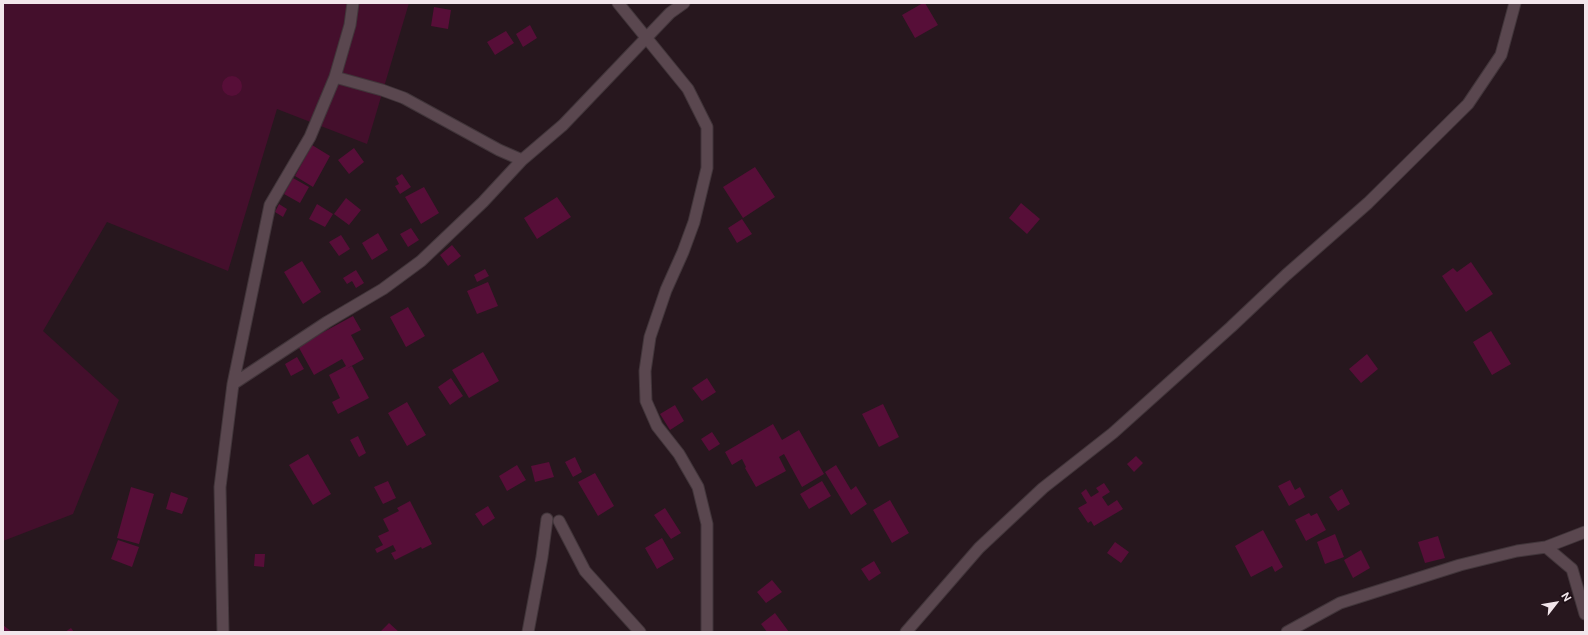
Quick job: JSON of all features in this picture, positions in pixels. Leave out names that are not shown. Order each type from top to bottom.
[{"type":"street","points":[[223,632],[220,487],[233,384],[270,205],[310,137],[335,77],[350,24],[353,3]]},
{"type":"street","points":[[618,3],[688,89],[707,127],[707,168],[694,222],[684,252],[666,290],[650,337],[645,371],[646,401],[657,426],[679,454],[698,487],[707,524],[707,632]]},
{"type":"street","points":[[233,384],[328,322],[382,289],[421,261],[483,202],[522,160],[563,125],[670,13],[684,3]]},
{"type":"street","points":[[906,632],[979,548],[997,531],[1043,488],[1113,433],[1231,327],[1286,274],[1368,202],[1468,104],[1501,55],[1513,6]]},
{"type":"street","points":[[335,77],[404,98],[499,150],[522,160]]},
{"type":"street","points":[[528,632],[542,557],[547,518]]},
{"type":"street","points":[[559,521],[585,571],[640,632]]},
{"type":"street","points":[[1287,632],[1340,603],[1460,565],[1517,551],[1546,547],[1585,532]]},
{"type":"street","points":[[1546,547],[1572,569],[1585,614]]},
{"type":"shaded area","points":[[3,3],[409,3],[367,144],[277,109],[228,271],[107,222],[43,331],[119,400],[73,514],[3,541]]},
{"type":"building","points":[[925,3],[938,25],[915,38],[902,15]]},
{"type":"building","points":[[434,7],[451,10],[448,29],[431,26]]},
{"type":"building","points":[[530,25],[537,38],[523,47],[516,34]]},
{"type":"building","points":[[506,31],[514,43],[495,55],[487,42]]},
{"type":"building","points":[[232,76],[239,79],[242,86],[239,93],[232,96],[225,93],[222,86],[225,79]]},
{"type":"building","points":[[312,145],[330,156],[313,187],[295,176]]},
{"type":"building","points":[[354,148],[364,162],[349,174],[338,160]]},
{"type":"building","points":[[755,167],[775,197],[743,218],[723,187]]},
{"type":"building","points":[[402,174],[411,187],[400,194],[395,186],[399,184],[396,178]]},
{"type":"building","points":[[293,178],[309,187],[300,203],[284,194]]},
{"type":"building","points":[[424,187],[439,213],[421,224],[405,197]]},
{"type":"building","points":[[557,197],[571,217],[537,239],[524,218]]},
{"type":"building","points":[[346,198],[361,210],[349,225],[334,214]]},
{"type":"building","points":[[1021,203],[1040,219],[1027,234],[1009,218]]},
{"type":"building","points":[[279,204],[287,209],[283,217],[275,212]]},
{"type":"building","points":[[317,204],[333,214],[325,227],[309,219]]},
{"type":"building","points":[[742,219],[752,234],[737,243],[728,228]]},
{"type":"building","points":[[411,228],[419,240],[408,247],[400,234]]},
{"type":"building","points":[[378,233],[388,250],[372,260],[362,243]]},
{"type":"building","points":[[341,235],[350,249],[339,256],[329,242]]},
{"type":"building","points":[[452,245],[461,256],[448,266],[440,255]]},
{"type":"building","points":[[302,261],[321,292],[303,304],[284,272]]},
{"type":"building","points":[[1471,262],[1493,294],[1466,312],[1442,276],[1453,268],[1457,272]]},
{"type":"building","points":[[485,269],[489,276],[477,282],[474,275]]},
{"type":"building","points":[[356,270],[364,283],[356,288],[352,281],[347,284],[343,278]]},
{"type":"building","points":[[488,282],[498,306],[477,314],[467,291]]},
{"type":"building","points":[[408,307],[425,336],[406,347],[390,317]]},
{"type":"building","points":[[353,316],[361,330],[351,335],[364,359],[346,369],[352,366],[369,398],[338,414],[332,402],[340,398],[329,375],[346,366],[342,359],[314,375],[298,346]]},
{"type":"building","points":[[1491,331],[1511,364],[1492,375],[1473,342]]},
{"type":"building","points":[[483,352],[499,381],[469,398],[452,370]]},
{"type":"building","points":[[1367,354],[1378,369],[1361,383],[1349,369]]},
{"type":"building","points":[[297,357],[304,369],[291,376],[285,364]]},
{"type":"building","points":[[451,378],[463,396],[450,405],[438,387]]},
{"type":"building","points":[[707,378],[716,392],[702,401],[692,388]]},
{"type":"building","points":[[407,402],[426,435],[407,446],[388,413]]},
{"type":"building","points":[[883,404],[899,437],[879,447],[862,414]]},
{"type":"building","points":[[675,405],[684,421],[670,430],[660,414]]},
{"type":"building","points":[[773,424],[782,440],[799,430],[824,474],[802,487],[784,454],[779,457],[786,471],[756,487],[745,468],[746,467],[742,459],[732,465],[725,452]]},
{"type":"building","points":[[712,432],[720,444],[709,451],[701,439]]},
{"type":"building","points":[[358,436],[366,453],[359,457],[350,440]]},
{"type":"building","points":[[308,454],[331,494],[313,505],[289,465]]},
{"type":"building","points":[[1136,456],[1143,463],[1134,472],[1127,464]]},
{"type":"building","points":[[575,457],[582,472],[573,477],[565,462]]},
{"type":"building","points":[[549,462],[554,477],[535,482],[531,466]]},
{"type":"building","points":[[517,465],[526,480],[507,491],[499,476]]},
{"type":"building","points":[[836,465],[851,490],[856,486],[867,504],[851,515],[825,472]]},
{"type":"building","points":[[595,473],[614,506],[598,516],[578,482]]},
{"type":"building","points":[[1290,480],[1295,490],[1300,487],[1305,497],[1289,506],[1278,486]]},
{"type":"building","points":[[388,481],[396,498],[383,504],[374,487]]},
{"type":"building","points":[[822,481],[831,496],[809,509],[800,494]]},
{"type":"building","points":[[1104,483],[1110,492],[1102,497],[1108,506],[1117,500],[1123,509],[1094,526],[1091,521],[1088,523],[1078,508],[1087,503],[1081,493],[1086,489],[1091,497],[1099,492],[1096,488]]},
{"type":"building","points":[[131,487],[154,494],[139,544],[117,538]]},
{"type":"building","points":[[1342,489],[1350,504],[1338,511],[1329,497]]},
{"type":"building","points":[[171,492],[188,498],[182,514],[166,509]]},
{"type":"building","points":[[890,500],[909,533],[892,543],[873,510]]},
{"type":"building","points":[[410,501],[432,544],[422,549],[421,547],[395,560],[391,553],[396,551],[393,545],[377,553],[375,549],[383,545],[378,536],[389,531],[383,519],[399,511],[397,508]]},
{"type":"building","points":[[488,506],[495,518],[483,526],[475,514]]},
{"type":"building","points":[[665,508],[681,533],[671,539],[654,515]]},
{"type":"building","points":[[1309,513],[1311,516],[1317,513],[1326,530],[1306,541],[1295,520]]},
{"type":"building","points":[[1263,530],[1283,567],[1275,572],[1272,566],[1251,577],[1235,546]]},
{"type":"building","points":[[1335,534],[1344,557],[1325,564],[1317,542]]},
{"type":"building","points":[[1438,536],[1445,558],[1425,563],[1418,542]]},
{"type":"building","points":[[662,538],[674,559],[657,569],[645,548]]},
{"type":"building","points":[[118,540],[139,547],[132,567],[111,559]]},
{"type":"building","points":[[1115,542],[1129,552],[1121,563],[1107,553]]},
{"type":"building","points":[[1361,550],[1370,568],[1353,578],[1344,560]]},
{"type":"building","points":[[255,554],[265,554],[264,567],[254,566]]},
{"type":"building","points":[[874,561],[881,573],[869,581],[861,569]]},
{"type":"building","points":[[772,580],[782,592],[766,603],[757,592]]},
{"type":"building","points":[[775,613],[789,632],[767,632],[761,624]]},
{"type":"building","points":[[389,623],[399,632],[380,632]]},
{"type":"building","points":[[3,625],[12,632],[3,632]]},
{"type":"building","points":[[71,628],[74,632],[65,632]]}]
